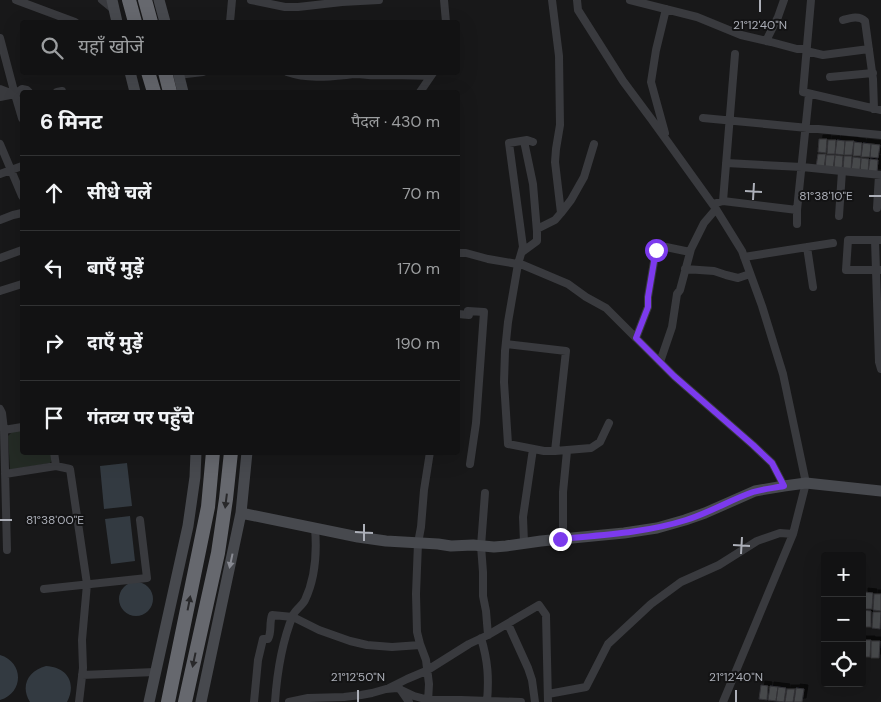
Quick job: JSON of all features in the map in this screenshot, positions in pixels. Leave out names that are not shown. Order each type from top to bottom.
[{"type":"highway","points":[[129,0],[134,20]]},
{"type":"highway","points":[[144,0],[150,20]]},
{"type":"highway","points":[[149,75],[153,90]]},
{"type":"highway","points":[[170,90],[173,75]]},
{"type":"highway","points":[[168,702],[208,507],[213,455]]},
{"type":"highway","points":[[185,702],[218,553],[231,455]]},
{"type":"street","points":[[16,0],[70,20]]},
{"type":"street","points":[[102,0],[113,5],[117,20]]},
{"type":"street","points":[[159,0],[164,20]]},
{"type":"street","points":[[230,20],[232,0]]},
{"type":"street","points":[[251,0],[284,3],[298,7],[379,0]]},
{"type":"street","points":[[444,0],[446,20]]},
{"type":"street","points":[[552,0],[558,56],[560,125],[556,148],[556,162],[561,213]]},
{"type":"street","points":[[576,0],[578,10],[622,81],[714,206],[742,251],[762,306],[783,374],[806,483],[793,534],[723,702]]},
{"type":"street","points":[[630,0],[697,17],[741,35],[797,49],[823,54],[868,49]]},
{"type":"street","points":[[766,41],[784,0]]},
{"type":"street","points":[[811,0],[803,92],[878,109],[865,21],[857,17],[843,20]]},
{"type":"street","points":[[666,9],[656,50],[651,82],[669,144]]},
{"type":"street","points":[[0,38],[20,111]]},
{"type":"street","points":[[723,201],[735,54]]},
{"type":"street","points":[[830,77],[873,74]]},
{"type":"street","points":[[131,75],[134,90]]},
{"type":"street","points":[[174,75],[182,90]]},
{"type":"street","points":[[297,75],[324,78],[350,75]]},
{"type":"street","points":[[421,90],[431,75]]},
{"type":"street","points":[[0,90],[15,94]]},
{"type":"street","points":[[0,97],[20,91]]},
{"type":"street","points":[[797,224],[809,94]]},
{"type":"street","points":[[703,118],[881,135]]},
{"type":"street","points":[[522,252],[537,241],[532,184],[524,141]]},
{"type":"street","points":[[533,142],[509,142],[523,247],[518,264],[506,344],[504,382],[508,444],[555,451],[591,448],[600,442],[608,423]]},
{"type":"street","points":[[0,144],[20,191]]},
{"type":"street","points":[[537,229],[554,220],[571,200],[584,178],[594,144]]},
{"type":"street","points":[[726,163],[802,167],[880,175],[877,208]]},
{"type":"street","points":[[0,174],[20,167]]},
{"type":"street","points":[[838,216],[842,171]]},
{"type":"street","points":[[660,362],[672,327],[677,294],[680,290],[690,252],[714,206],[723,201],[797,210]]},
{"type":"street","points":[[0,220],[20,213]]},
{"type":"street","points":[[878,270],[846,270],[848,240],[878,240],[879,362],[881,369]]},
{"type":"street","points":[[744,257],[832,243]]},
{"type":"street","points":[[636,338],[648,307],[656,250],[666,247],[690,252]]},
{"type":"street","points":[[807,247],[814,287]]},
{"type":"street","points":[[0,258],[20,251]]},
{"type":"street","points":[[460,253],[523,265],[568,284],[606,308],[674,376],[760,451],[772,463],[784,486]]},
{"type":"street","points":[[685,269],[714,270],[738,278],[750,274]]},
{"type":"street","points":[[0,291],[20,285]]},
{"type":"street","points":[[460,314],[469,314],[468,311],[484,312],[476,430],[470,464]]},
{"type":"street","points":[[506,344],[566,351],[555,451]]},
{"type":"street","points":[[0,409],[4,430],[7,550]]},
{"type":"street","points":[[4,430],[20,427]]},
{"type":"street","points":[[524,543],[523,517],[533,449]]},
{"type":"street","points":[[560,539],[563,528],[563,492],[567,451]]},
{"type":"street","points":[[54,455],[56,466]]},
{"type":"street","points":[[149,702],[188,526],[195,477],[196,455]]},
{"type":"street","points":[[201,702],[241,513],[247,455]]},
{"type":"street","points":[[428,701],[428,670],[420,645],[416,594],[418,543],[430,455]]},
{"type":"street","points":[[5,474],[56,466],[70,469],[87,584],[82,640],[83,668],[79,702]]},
{"type":"street","points":[[241,513],[386,541],[451,546],[506,546],[657,528],[705,513],[755,491],[784,486],[806,483],[881,490]]},
{"type":"street","points":[[485,494],[481,546],[483,596],[486,611],[487,702]]},
{"type":"street","points":[[44,589],[147,578],[140,520]]},
{"type":"street","points":[[275,702],[279,664],[286,637],[294,613],[304,603],[311,581],[315,552],[315,528]]},
{"type":"street","points":[[289,702],[318,697],[344,700],[389,688],[428,670],[469,644],[508,624],[539,605],[546,615],[548,700],[586,687],[608,644],[650,604],[681,582],[719,565],[757,542],[780,533],[793,534]]},
{"type":"street","points":[[254,702],[258,660],[263,639],[268,639],[270,634],[269,623],[272,616],[293,617],[319,630],[366,645],[392,647],[420,645]]},
{"type":"street","points":[[508,624],[528,668],[535,702]]},
{"type":"street","points":[[82,675],[155,672]]},
{"type":"street","points":[[389,688],[397,688],[428,701],[521,702]]},
{"type":"street","points":[[400,689],[409,702]]},
{"type":"shaded area","points":[[20,430],[20,455],[51,455],[50,463],[10,470],[8,436],[12,432]]},
{"type":"shaded area","points":[[127,463],[132,506],[104,509],[100,466]]},
{"type":"shaded area","points":[[130,516],[135,561],[111,564],[105,519]]},
{"type":"shaded area","points":[[136,582],[148,587],[153,599],[148,611],[136,616],[124,611],[119,599],[124,587]]},
{"type":"shaded area","points":[[0,655],[13,664],[17,670],[18,678],[17,685],[13,691],[0,700]]},
{"type":"shaded area","points":[[46,666],[60,669],[68,677],[71,688],[67,702],[30,702],[27,696],[26,685],[30,675],[34,671]]},
{"type":"building","points":[[819,139],[827,139],[826,153],[818,152]]},
{"type":"building","points":[[828,140],[836,140],[835,154],[827,154]]},
{"type":"building","points":[[837,140],[845,141],[844,155],[835,154]]},
{"type":"building","points":[[845,141],[854,141],[852,155],[844,155]]},
{"type":"building","points":[[854,142],[862,143],[861,156],[853,156]]},
{"type":"building","points":[[863,143],[871,144],[870,157],[861,157]]},
{"type":"building","points":[[871,144],[880,145],[878,158],[870,157]]},
{"type":"building","points":[[818,154],[826,154],[824,168],[816,167]]},
{"type":"building","points":[[826,155],[835,155],[833,169],[825,169]]},
{"type":"building","points":[[835,155],[843,156],[842,170],[834,169]]},
{"type":"building","points":[[844,156],[852,156],[851,170],[843,170]]},
{"type":"building","points":[[853,157],[861,158],[860,172],[851,171]]},
{"type":"building","points":[[861,158],[869,159],[868,173],[860,172]]},
{"type":"building","points":[[870,159],[878,160],[877,173],[868,173]]},
{"type":"building","points":[[866,592],[873,593],[872,609],[866,609]]},
{"type":"building","points":[[874,594],[881,594],[881,611],[873,610]]},
{"type":"building","points":[[866,610],[871,611],[871,627],[866,627]]},
{"type":"building","points":[[873,612],[881,612],[880,629],[872,628]]},
{"type":"building","points":[[866,640],[871,640],[870,657],[866,657]]},
{"type":"building","points":[[871,641],[880,641],[879,658],[871,658]]},
{"type":"building","points":[[761,685],[768,686],[767,700],[759,699]]},
{"type":"building","points":[[770,686],[778,687],[776,701],[768,700]]},
{"type":"building","points":[[778,687],[786,688],[784,702],[776,701]]},
{"type":"building","points":[[796,688],[804,689],[802,702],[794,702]]},
{"type":"building","points":[[787,689],[795,689],[793,702],[785,702]]},
{"type":"route","points":[[560,539],[657,528],[705,513],[755,491],[784,486],[772,463],[674,376],[636,338],[648,307],[656,250]]}]
